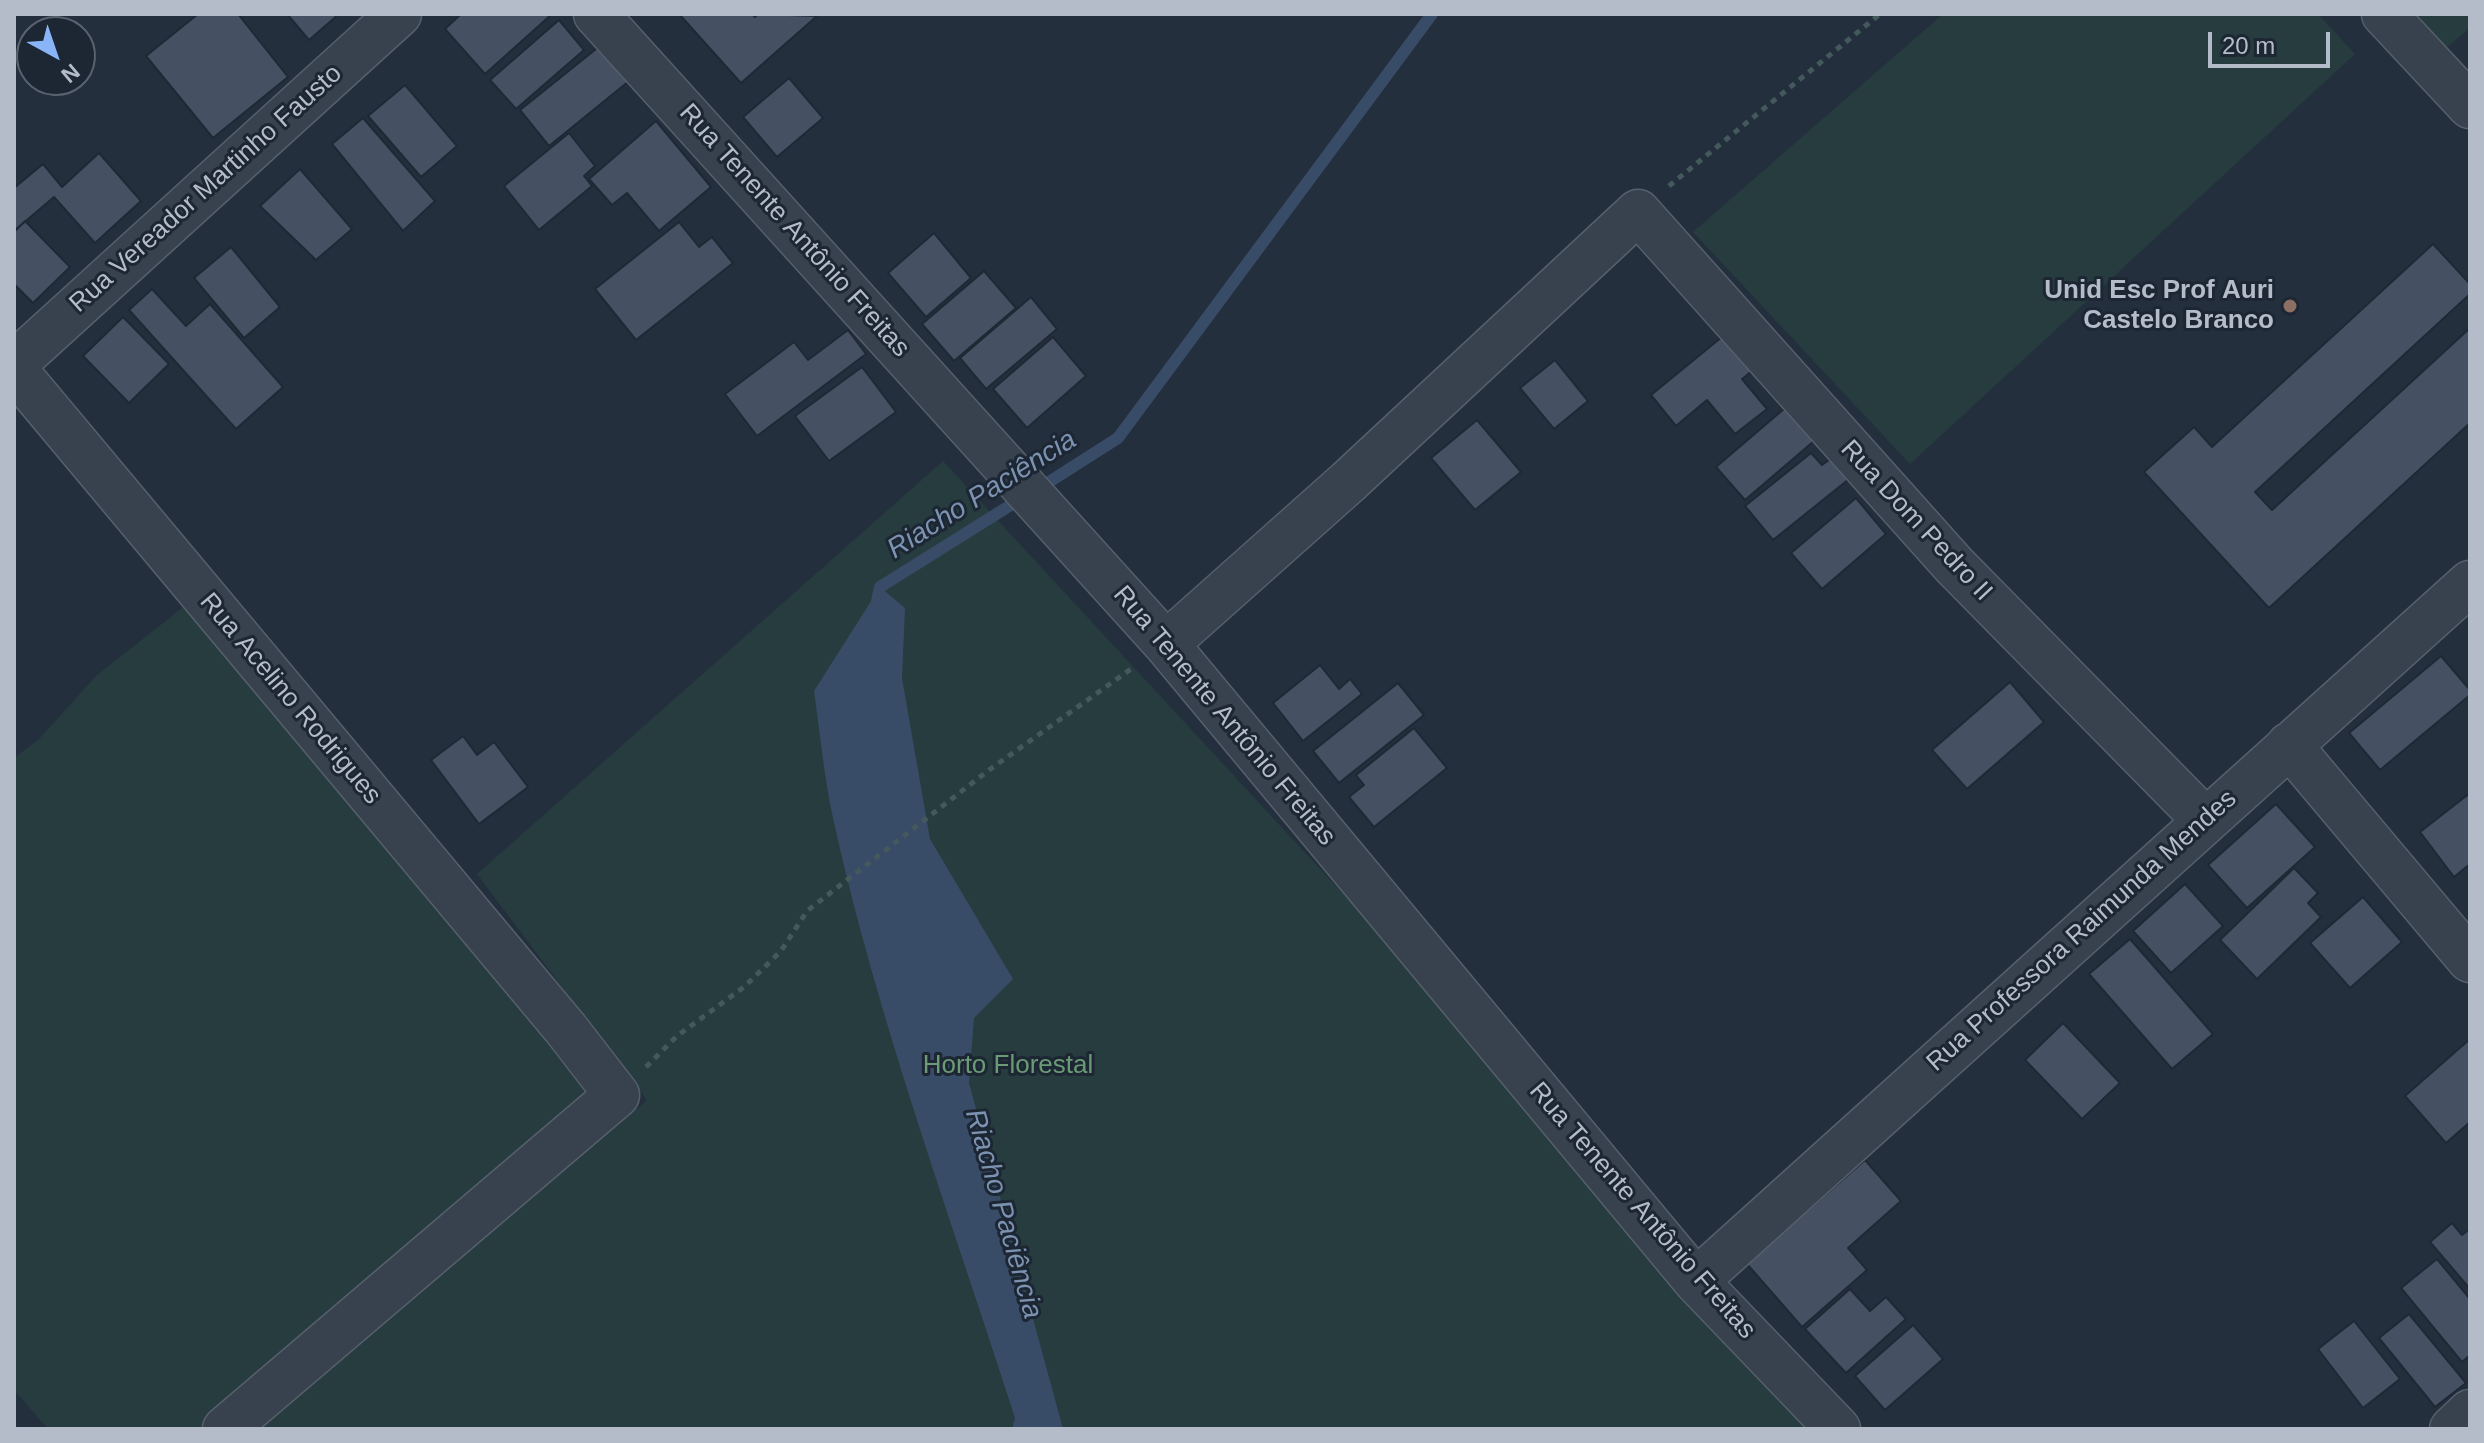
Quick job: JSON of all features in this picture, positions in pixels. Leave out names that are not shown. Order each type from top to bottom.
[{"type":"street","name":"Rua Vereador Martinho Fausto","points":[[14,366],[399,14]]},
{"type":"street","name":"Rua Tenente Antônio Freitas","points":[[596,14],[1166,644],[1696,1281],[1838,1429]]},
{"type":"street","points":[[2384,14],[2470,106]]},
{"type":"street","points":[[1166,644],[1348,482],[1638,212]]},
{"type":"street","name":"Rua Dom Pedro II","points":[[1638,212],[1954,565],[2205,820]]},
{"type":"street","name":"Rua Acelino Rodrigues","points":[[14,366],[566,1029],[617,1095]]},
{"type":"street","name":"Rua Professora Raimunda Mendes","points":[[1696,1281],[2470,583]]},
{"type":"street","points":[[2289,745],[2470,960]]},
{"type":"street","points":[[225,1429],[617,1095]]},
{"type":"street","points":[[2452,1429],[2470,1412]]},
{"type":"path","points":[[1638,212],[1880,14]]},
{"type":"path","points":[[617,1095],[677,1036],[753,978],[781,951],[807,911],[989,770],[1166,644]]},
{"type":"green space","points":[[1943,14],[2318,14],[2355,54],[1910,464],[1693,232]]},
{"type":"green space","points":[[2414,14],[2470,14],[2470,28],[2445,49]]},
{"type":"green space","name":"Horto Florestal","points":[[943,461],[1692,1271],[1833,1429],[48,1429],[14,1390],[14,758],[38,740],[96,676],[201,593],[621,1122],[647,1100],[477,874]]},
{"type":"water","points":[[880,587],[905,608],[902,678],[930,839],[1013,979],[974,1018],[969,1083],[1063,1429],[1012,1429],[1015,1418],[871,969],[833,818],[814,691]]},
{"type":"building","points":[[198,14],[238,14],[288,77],[213,138],[146,56]]},
{"type":"building","points":[[287,14],[339,14],[309,40]]},
{"type":"building","points":[[461,14],[552,14],[485,74],[445,29]]},
{"type":"building","points":[[679,14],[752,14],[755,17],[758,14],[817,16],[741,83]]},
{"type":"building","points":[[559,20],[584,50],[516,109],[490,80]]},
{"type":"building","points":[[601,45],[629,81],[549,146],[520,110]]},
{"type":"building","points":[[789,78],[823,118],[777,157],[743,117]]},
{"type":"building","points":[[405,85],[457,146],[421,177],[368,116]]},
{"type":"building","points":[[363,118],[435,201],[403,231],[332,144]]},
{"type":"building","points":[[656,121],[711,187],[659,231],[627,193],[612,205],[589,179]]},
{"type":"building","points":[[569,133],[595,166],[584,176],[592,186],[539,230],[504,186]]},
{"type":"building","points":[[99,153],[141,201],[95,243],[54,197],[14,231],[14,188],[43,164],[62,187]]},
{"type":"building","points":[[300,169],[352,229],[316,260],[260,206]]},
{"type":"building","points":[[25,221],[70,267],[33,303],[14,284],[14,232]]},
{"type":"building","points":[[679,222],[699,247],[712,237],[733,263],[636,340],[595,289]]},
{"type":"building","points":[[934,233],[971,278],[926,317],[888,273]]},
{"type":"building","points":[[2433,244],[2470,284],[2470,294],[2255,492],[2272,510],[2470,328],[2470,423],[2269,608],[2144,472],[2194,427],[2212,447]]},
{"type":"building","points":[[231,247],[280,307],[244,338],[194,278]]},
{"type":"building","points":[[984,271],[1016,308],[954,361],[922,324]]},
{"type":"building","points":[[152,289],[186,326],[210,304],[283,387],[236,429],[129,310]]},
{"type":"building","points":[[1031,297],[1057,329],[986,389],[960,358]]},
{"type":"building","points":[[123,317],[169,364],[129,403],[83,356]]},
{"type":"building","points":[[848,330],[866,354],[757,436],[725,394],[794,342],[808,360]]},
{"type":"building","points":[[1728,332],[1757,367],[1742,379],[1767,409],[1735,434],[1707,400],[1676,426],[1651,395]]},
{"type":"building","points":[[1053,337],[1086,376],[1027,428],[993,389]]},
{"type":"building","points":[[1555,360],[1588,401],[1554,429],[1520,388]]},
{"type":"building","points":[[862,367],[896,412],[829,461],[795,416]]},
{"type":"building","points":[[1792,402],[1821,435],[1745,500],[1716,467]]},
{"type":"building","points":[[1477,420],[1521,472],[1475,510],[1431,458]]},
{"type":"building","points":[[1811,453],[1822,465],[1837,454],[1854,475],[1773,540],[1745,506]]},
{"type":"building","points":[[1856,498],[1886,534],[1822,589],[1791,553]]},
{"type":"building","points":[[2441,656],[2470,690],[2470,695],[2380,770],[2349,733]]},
{"type":"building","points":[[1320,665],[1339,689],[1350,679],[1362,694],[1303,741],[1273,703]]},
{"type":"building","points":[[2010,682],[2044,722],[1967,789],[1932,750]]},
{"type":"building","points":[[1398,683],[1424,715],[1339,783],[1313,751]]},
{"type":"building","points":[[1414,728],[1447,768],[1374,827],[1349,797],[1364,785],[1356,775]]},
{"type":"building","points":[[463,736],[477,755],[494,742],[528,787],[479,824],[431,760]]},
{"type":"building","points":[[2470,793],[2470,864],[2454,877],[2420,832]]},
{"type":"building","points":[[2276,804],[2315,847],[2247,908],[2208,865]]},
{"type":"building","points":[[2294,868],[2318,893],[2308,903],[2321,917],[2257,979],[2220,940]]},
{"type":"building","points":[[2185,884],[2223,926],[2171,973],[2133,931]]},
{"type":"building","points":[[2363,897],[2402,942],[2350,988],[2310,943]]},
{"type":"building","points":[[2130,939],[2213,1034],[2172,1069],[2089,974]]},
{"type":"building","points":[[2063,1023],[2120,1083],[2082,1119],[2025,1060]]},
{"type":"building","points":[[2470,1039],[2470,1122],[2446,1143],[2405,1096]]},
{"type":"building","points":[[1865,1160],[1901,1201],[1848,1248],[1867,1270],[1802,1327],[1747,1264]]},
{"type":"building","points":[[2452,1223],[2462,1235],[2470,1229],[2470,1289],[2430,1242]]},
{"type":"building","points":[[2437,1259],[2470,1299],[2470,1355],[2462,1362],[2401,1288]]},
{"type":"building","points":[[1850,1289],[1870,1311],[1886,1297],[1906,1319],[1846,1373],[1805,1329]]},
{"type":"building","points":[[2409,1314],[2466,1383],[2435,1407],[2379,1338]]},
{"type":"building","points":[[2354,1321],[2400,1379],[2363,1408],[2318,1349]]},
{"type":"building","points":[[1913,1325],[1943,1359],[1885,1410],[1855,1376]]},
{"type":"waterway","name":"Riacho Paciência","points":[[1038,489],[1118,438],[1432,14]]},
{"type":"waterway","name":"Riacho Paciência","points":[[877,601],[880,587],[1022,498]]},
{"type":"place","name":"Unid Esc Prof Auri Castelo Branco","points":[[2290,306]]}]
